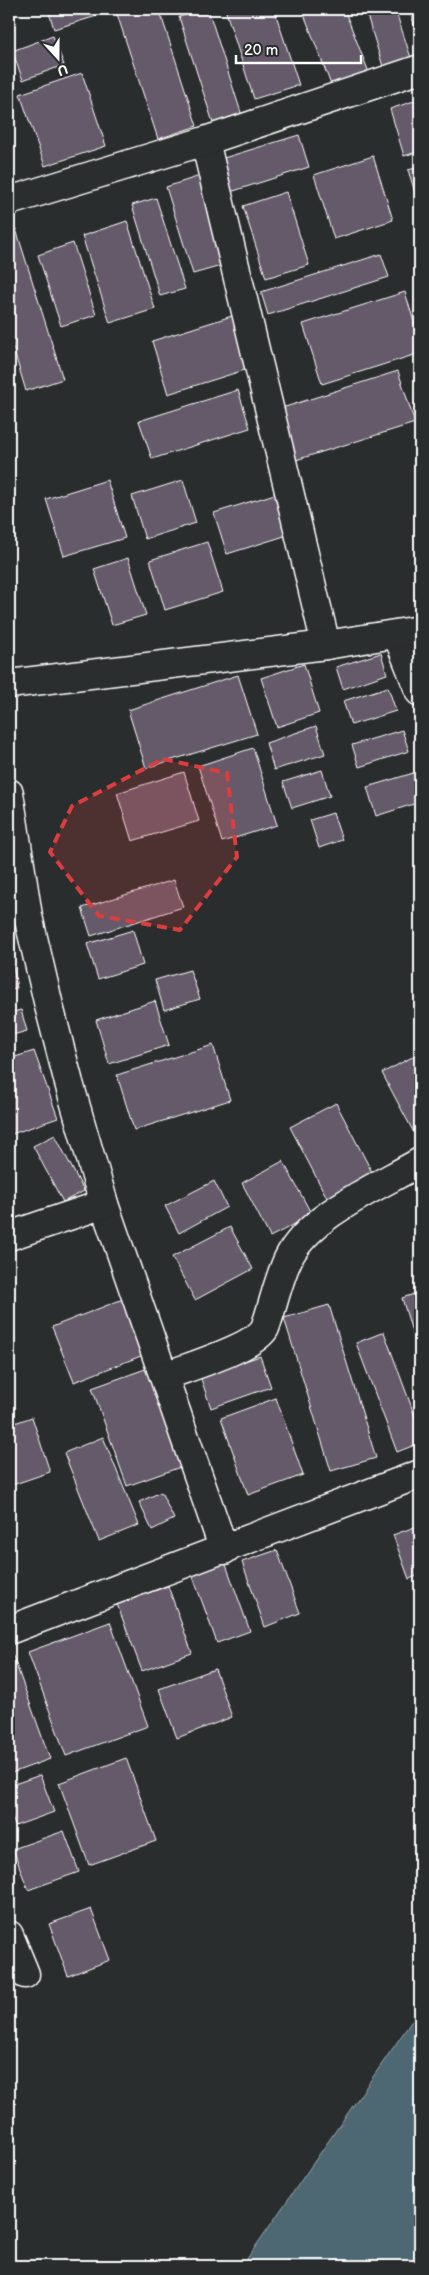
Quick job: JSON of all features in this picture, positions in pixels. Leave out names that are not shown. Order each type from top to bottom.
[{"type":"street","points":[[9,201],[205,141],[420,69]]},
{"type":"street","points":[[205,141],[326,645]]},
{"type":"street","points":[[9,684],[326,645],[409,632],[420,692]]},
{"type":"street","points":[[9,792],[28,916],[49,1006],[104,1204],[224,1550]]},
{"type":"street","points":[[165,1376],[237,1348],[260,1335],[274,1304],[288,1258],[299,1242],[336,1210],[420,1162]]},
{"type":"street","points":[[9,1236],[104,1204]]},
{"type":"street","points":[[9,1630],[224,1550],[420,1474]]},
{"type":"street","points":[[9,1935],[25,1974]]},
{"type":"highlighted area","points":[[163,759],[227,773],[237,857],[180,930],[99,916],[50,852],[72,806]]},
{"type":"water","points":[[420,2009],[420,2266],[242,2266]]},
{"type":"building","points":[[48,9],[95,9],[97,16],[54,29]]},
{"type":"building","points":[[122,9],[159,9],[197,126],[158,139],[116,11]]},
{"type":"building","points":[[208,9],[244,122],[216,132],[179,17]]},
{"type":"building","points":[[225,9],[274,9],[299,85],[254,99]]},
{"type":"building","points":[[302,9],[344,9],[370,75],[333,90]]},
{"type":"building","points":[[365,9],[395,9],[414,67],[386,76]]},
{"type":"building","points":[[409,9],[420,9],[420,42]]},
{"type":"building","points":[[53,36],[64,65],[23,80],[12,51]]},
{"type":"building","points":[[82,73],[106,146],[45,166],[20,94]]},
{"type":"building","points":[[420,99],[420,151],[404,156],[390,109]]},
{"type":"building","points":[[299,135],[309,167],[224,194],[214,161]]},
{"type":"building","points":[[373,156],[393,220],[334,239],[314,175]]},
{"type":"building","points":[[420,167],[420,208],[408,170]]},
{"type":"building","points":[[200,176],[228,264],[193,274],[166,187]]},
{"type":"building","points":[[286,192],[309,265],[266,278],[243,206]]},
{"type":"building","points":[[156,198],[185,289],[160,296],[132,205]]},
{"type":"building","points":[[127,221],[155,309],[110,323],[82,236]]},
{"type":"building","points":[[16,229],[63,379],[26,391],[9,335],[9,231]]},
{"type":"building","points":[[73,243],[96,315],[61,326],[38,255]]},
{"type":"building","points":[[381,254],[389,277],[268,315],[261,292]]},
{"type":"building","points":[[405,292],[420,342],[420,353],[322,384],[303,324]]},
{"type":"building","points":[[235,315],[251,368],[168,394],[152,341]]},
{"type":"building","points":[[398,371],[415,423],[296,460],[279,409]]},
{"type":"building","points":[[238,390],[250,428],[152,459],[139,421]]},
{"type":"building","points":[[107,480],[125,538],[64,556],[46,499]]},
{"type":"building","points":[[183,480],[196,523],[145,539],[132,496]]},
{"type":"building","points":[[278,493],[291,534],[227,554],[214,513]]},
{"type":"building","points":[[207,542],[223,592],[165,610],[150,560]]},
{"type":"building","points":[[128,558],[146,615],[112,625],[94,569]]},
{"type":"building","points":[[381,653],[387,674],[343,689],[336,667]]},
{"type":"building","points":[[304,664],[319,713],[277,727],[261,678]]},
{"type":"building","points":[[238,675],[257,734],[146,768],[128,710]]},
{"type":"building","points":[[388,687],[396,711],[351,725],[343,701]]},
{"type":"building","points":[[316,726],[325,754],[274,770],[266,743]]},
{"type":"building","points":[[402,730],[409,751],[359,767],[352,745]]},
{"type":"building","points":[[253,748],[277,825],[222,842],[198,766]]},
{"type":"building","points":[[322,770],[330,796],[292,808],[283,782]]},
{"type":"building","points":[[420,771],[420,802],[376,816],[367,787]]},
{"type":"building","points":[[184,772],[199,821],[132,841],[117,793]]},
{"type":"building","points":[[333,813],[342,840],[319,848],[310,820]]},
{"type":"building","points":[[174,880],[183,907],[91,936],[82,908]]},
{"type":"building","points":[[133,930],[143,965],[98,979],[87,944]]},
{"type":"building","points":[[9,942],[17,988],[9,989]]},
{"type":"building","points":[[190,970],[200,999],[164,1010],[155,980]]},
{"type":"building","points":[[155,1001],[169,1045],[109,1064],[96,1020]]},
{"type":"building","points":[[21,1010],[27,1031],[9,1036],[9,1013]]},
{"type":"building","points":[[213,1045],[230,1100],[134,1130],[117,1075]]},
{"type":"building","points":[[34,1051],[58,1118],[9,1135],[9,1059]]},
{"type":"building","points":[[420,1053],[420,1144],[382,1073]]},
{"type":"building","points":[[336,1103],[373,1174],[327,1198],[290,1127]]},
{"type":"building","points":[[55,1135],[84,1191],[63,1202],[33,1146]]},
{"type":"building","points":[[283,1161],[312,1215],[270,1237],[242,1183]]},
{"type":"building","points":[[214,1181],[227,1207],[179,1233],[165,1206]]},
{"type":"building","points":[[230,1227],[253,1269],[195,1300],[172,1257]]},
{"type":"building","points":[[420,1292],[420,1359],[402,1298]]},
{"type":"building","points":[[123,1299],[146,1354],[74,1382],[52,1327]]},
{"type":"building","points":[[329,1305],[376,1458],[331,1471],[284,1318]]},
{"type":"building","points":[[384,1332],[420,1430],[420,1443],[397,1452],[356,1343]]},
{"type":"building","points":[[260,1356],[271,1387],[211,1408],[200,1376]]},
{"type":"building","points":[[151,1367],[186,1465],[127,1486],[92,1388]]},
{"type":"building","points":[[276,1398],[303,1475],[248,1495],[221,1418]]},
{"type":"building","points":[[32,1417],[50,1472],[9,1486],[9,1425]]},
{"type":"building","points":[[103,1437],[139,1525],[99,1541],[64,1453]]},
{"type":"building","points":[[161,1492],[174,1519],[152,1530],[139,1502]]},
{"type":"building","points":[[420,1525],[420,1575],[409,1579],[393,1535]]},
{"type":"building","points":[[277,1550],[300,1613],[265,1627],[242,1562]]},
{"type":"building","points":[[225,1562],[250,1631],[217,1643],[192,1574]]},
{"type":"building","points":[[168,1586],[192,1653],[142,1671],[117,1604]]},
{"type":"building","points":[[110,1622],[148,1726],[66,1756],[28,1652]]},
{"type":"building","points":[[13,1656],[50,1759],[9,1774],[9,1658]]},
{"type":"building","points":[[215,1669],[232,1717],[177,1738],[159,1689]]},
{"type":"building","points":[[126,1758],[156,1841],[89,1865],[59,1783]]},
{"type":"building","points":[[40,1775],[54,1812],[15,1826],[9,1808],[9,1786]]},
{"type":"building","points":[[64,1831],[79,1872],[28,1890],[13,1849]]},
{"type":"building","points":[[91,1909],[110,1960],[68,1976],[49,1924]]}]
